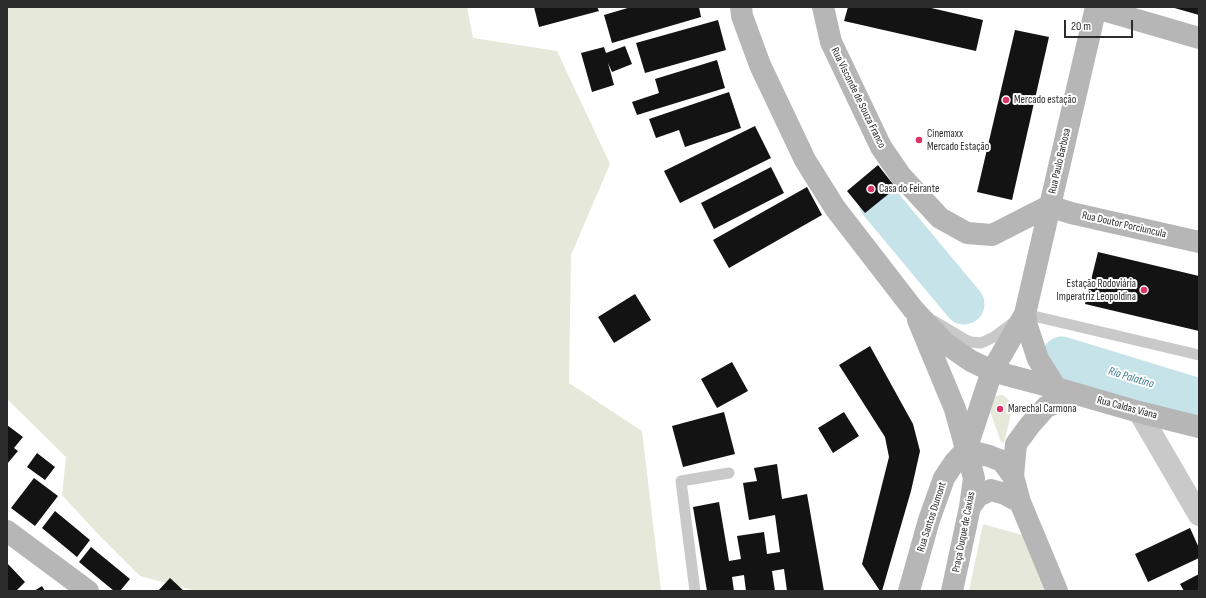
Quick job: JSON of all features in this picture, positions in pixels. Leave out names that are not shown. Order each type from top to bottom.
[{"type":"main road","points":[[740,7],[760,65],[805,160],[835,208],[913,309],[945,342],[971,361],[992,371]]},
{"type":"main road","name":"Rua Visconde de Souza Franco","points":[[823,7],[831,42],[881,147],[901,176],[940,218],[967,233],[992,235],[1049,206]]},
{"type":"main road","points":[[1096,7],[1199,38]]},
{"type":"main road","name":"Rua Paulo Barbosa","points":[[1025,314],[1096,7]]},
{"type":"main road","name":"Rua Doutor Porciuncula","points":[[1049,206],[1071,213],[1199,242]]},
{"type":"main road","points":[[913,309],[955,409],[966,450]]},
{"type":"main road","points":[[966,450],[992,371],[1025,314]]},
{"type":"main road","points":[[1025,314],[1027,326],[1038,359],[1067,391],[1046,407],[1016,444],[1013,476],[1020,502],[1057,591]]},
{"type":"main road","name":"Rua Caldas Viana","points":[[992,371],[1199,427]]},
{"type":"main road","points":[[966,450],[1002,461],[1013,476]]},
{"type":"main road","name":"Praça Duque de Caxias","points":[[952,591],[970,507],[974,478],[966,450]]},
{"type":"main road","name":"Rua Santos Dumont","points":[[909,591],[929,520],[944,478],[954,463],[966,450]]},
{"type":"main road","points":[[970,507],[978,496],[992,490],[1005,494],[1020,502]]},
{"type":"main road","points":[[7,531],[88,591]]},
{"type":"street","points":[[1139,412],[1199,515]]},
{"type":"lane","points":[[913,309],[971,342],[981,343],[994,337],[1025,314],[1199,355]]},
{"type":"lane","points":[[694,591],[681,481],[729,473]]},
{"type":"shaded area","points":[[7,7],[467,7],[473,38],[557,51],[610,164],[571,255],[569,383],[642,431],[661,591],[196,591],[140,576],[62,495],[66,457],[7,399]]},
{"type":"shaded area","points":[[1003,395],[1011,402],[1012,410],[1004,443],[1001,442],[990,411],[991,403],[996,396]]},
{"type":"shaded area","points":[[983,524],[1022,535],[1046,591],[969,591]]},
{"type":"building","points":[[534,7],[597,7],[599,11],[539,27]]},
{"type":"building","points":[[631,7],[699,7],[701,17],[612,43],[604,15]]},
{"type":"building","points":[[848,7],[927,7],[983,20],[976,51],[844,21]]},
{"type":"building","points":[[1171,7],[1199,7],[1199,15]]},
{"type":"building","points":[[718,20],[726,50],[645,73],[636,43]]},
{"type":"building","points":[[1015,30],[1049,37],[1012,200],[977,192]]},
{"type":"building","points":[[625,46],[632,64],[612,72],[608,63],[614,85],[592,92],[581,53],[604,47],[606,53]]},
{"type":"building","points":[[717,60],[725,88],[637,115],[632,102],[659,93],[655,79]]},
{"type":"building","points":[[729,92],[741,128],[685,147],[679,130],[656,138],[649,119]]},
{"type":"building","points":[[755,126],[771,158],[680,203],[664,171]]},
{"type":"building","name":"Casa do Feirante","points":[[878,165],[896,188],[865,213],[847,191]]},
{"type":"building","points":[[771,167],[784,193],[714,229],[701,203]]},
{"type":"building","points":[[807,187],[822,215],[729,268],[713,240]]},
{"type":"building","name":"Estação Rodoviária Imperatriz Leopoldina","points":[[1098,252],[1199,276],[1199,331],[1085,304]]},
{"type":"building","points":[[635,294],[651,320],[614,343],[598,317]]},
{"type":"building","points":[[870,346],[913,424],[920,451],[911,491],[882,591],[880,591],[862,564],[889,457],[885,437],[839,365]]},
{"type":"building","points":[[732,362],[748,391],[717,408],[701,379]]},
{"type":"building","points":[[724,412],[735,454],[683,467],[672,426]]},
{"type":"building","points":[[844,412],[859,436],[833,453],[818,428]]},
{"type":"building","points":[[7,425],[23,437],[14,448],[18,451],[7,464]]},
{"type":"building","points":[[37,453],[55,467],[45,480],[27,467]]},
{"type":"building","points":[[777,464],[782,499],[807,494],[824,591],[787,591],[784,569],[772,571],[775,591],[746,591],[744,575],[732,577],[734,591],[707,591],[693,507],[719,502],[729,561],[741,559],[737,536],[764,532],[767,554],[780,552],[775,515],[749,520],[743,483],[757,481],[754,468]]},
{"type":"building","points":[[34,478],[58,496],[35,526],[11,508]]},
{"type":"building","points":[[55,511],[90,540],[77,557],[42,528]]},
{"type":"building","points":[[1190,528],[1199,548],[1199,558],[1148,582],[1135,554]]},
{"type":"building","points":[[91,547],[130,579],[120,591],[114,591],[79,562]]},
{"type":"building","points":[[7,563],[25,582],[16,591],[7,591]]},
{"type":"building","points":[[1199,574],[1199,591],[1184,591],[1180,584]]},
{"type":"building","points":[[170,578],[184,591],[158,591]]},
{"type":"building","points":[[42,586],[45,591],[34,591]]},
{"type":"waterway","name":"Rio Palatino","points":[[879,202],[964,304]]},
{"type":"waterway","name":"Rio Palatino","points":[[1062,357],[1199,399]]},
{"type":"place","name":"Mercado estação","points":[[1006,100]]},
{"type":"place","name":"Cinemaxx Mercado Estação","points":[[919,140]]},
{"type":"place","name":"Casa do Feirante","points":[[871,189]]},
{"type":"place","name":"Estação Rodoviária Imperatriz Leopoldina","points":[[1144,290]]},
{"type":"place","name":"Marechal Carmona","points":[[1000,409]]}]
